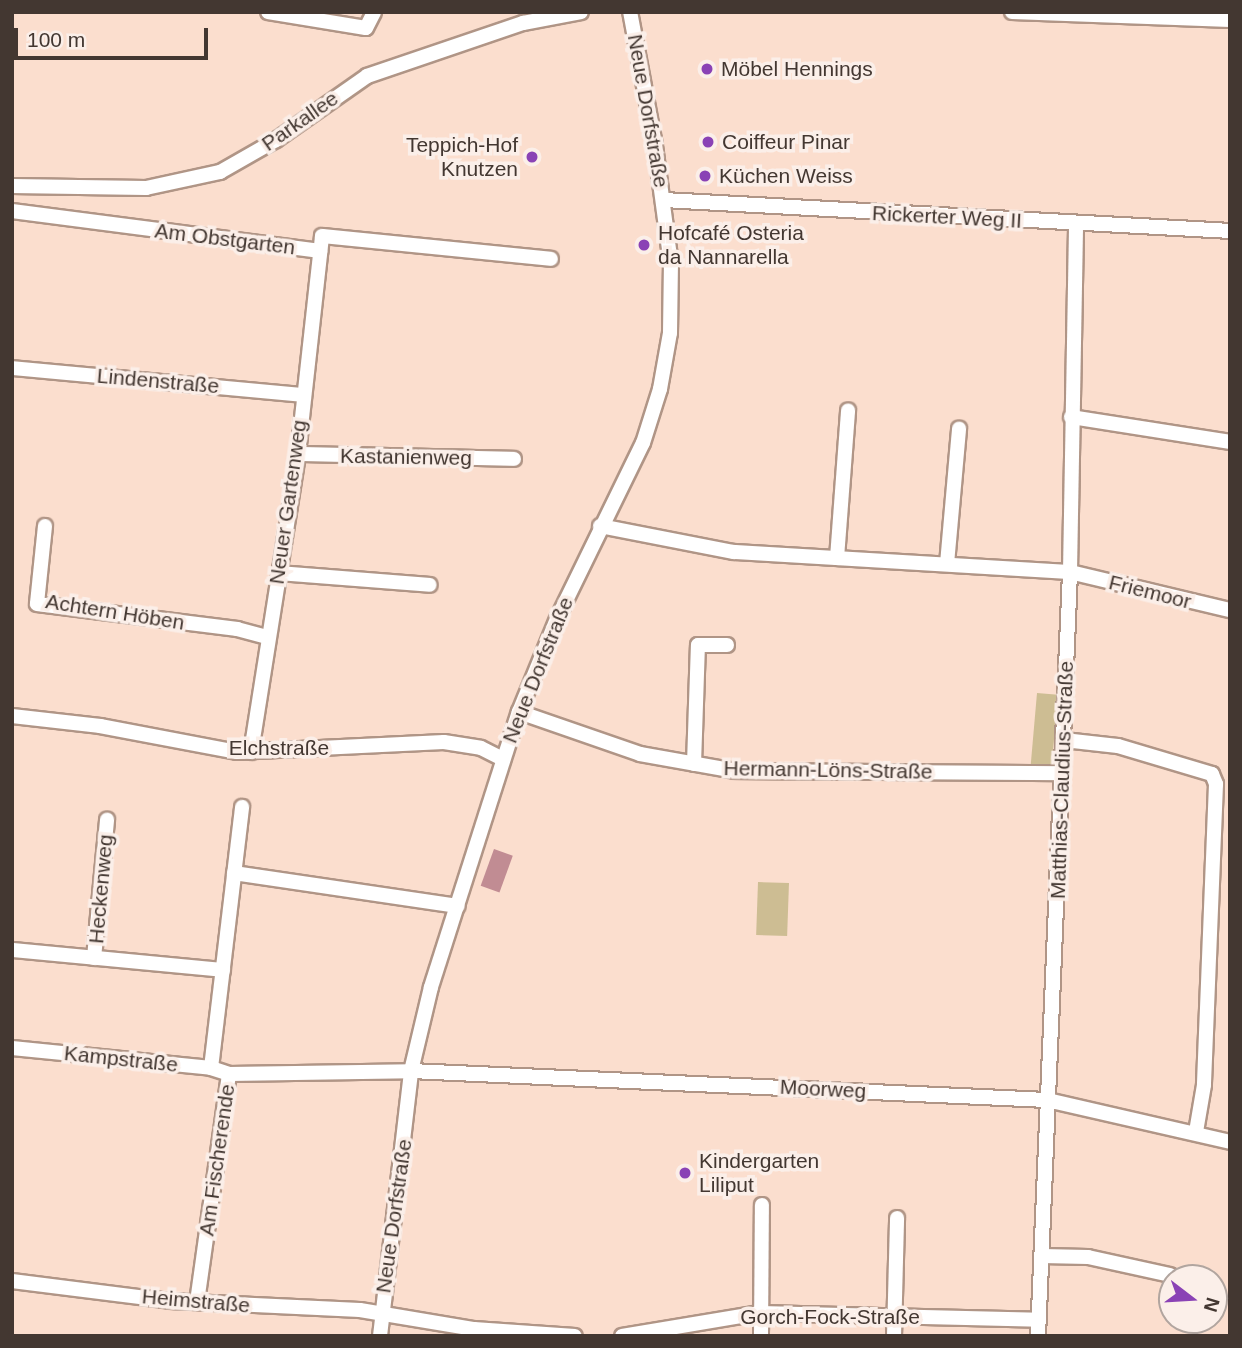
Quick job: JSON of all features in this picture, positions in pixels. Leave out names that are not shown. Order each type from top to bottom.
[{"type":"street","points":[[268,12],[366,28],[374,12]]},
{"type":"street","name":"Parkallee","points":[[12,186],[146,188],[220,172],[276,140],[367,76],[523,23],[581,12]]},
{"type":"street","name":"Neue Dorfstraße","points":[[380,1336],[380,1314],[400,1190],[416,1040],[519,712],[600,526],[643,443],[660,389],[670,333],[671,264],[664,200],[630,12]]},
{"type":"street","points":[[1012,12],[1230,20]]},
{"type":"street","name":"Rickerter Weg II","points":[[664,200],[1076,224],[1230,230]]},
{"type":"street","name":"Am Obstgarten","points":[[12,211],[320,251],[322,236],[551,259]]},
{"type":"street","name":"Matthias-Claudius-Straße","points":[[1038,1336],[1070,572],[1076,224]]},
{"type":"street","name":"Neuer Gartenweg","points":[[251,752],[266,638],[298,454],[320,251]]},
{"type":"street","name":"Lindenstraße","points":[[12,368],[303,395]]},
{"type":"street","points":[[838,558],[848,410]]},
{"type":"street","points":[[1071,417],[1230,442]]},
{"type":"street","points":[[947,564],[959,429]]},
{"type":"street","name":"Kastanienweg","points":[[298,454],[514,459]]},
{"type":"street","name":"Achtern Höben","points":[[45,526],[37,604],[237,629],[266,638]]},
{"type":"street","name":"Friemoor","points":[[600,526],[722,550],[1070,572],[1230,610]]},
{"type":"street","points":[[279,573],[430,585]]},
{"type":"street","points":[[694,765],[698,645],[727,645]]},
{"type":"street","name":"Hermann-Löns-Straße","points":[[519,712],[640,754],[735,771],[1062,773]]},
{"type":"street","name":"Elchstraße","points":[[12,716],[251,752],[444,741],[481,748],[503,759]]},
{"type":"street","points":[[1064,740],[1118,746],[1212,774],[1216,784],[1204,1084],[1196,1132]]},
{"type":"street","points":[[211,1068],[242,807]]},
{"type":"street","name":"Heckenweg","points":[[94,958],[107,820]]},
{"type":"street","points":[[234,873],[458,906]]},
{"type":"street","name":"Heckenweg","points":[[12,950],[223,970]]},
{"type":"street","name":"Kampstraße","points":[[12,1048],[211,1068],[229,1074]]},
{"type":"street","name":"Moorweg","points":[[411,1071],[1047,1100],[1196,1132],[1230,1142]]},
{"type":"street","name":"Am Fischerende","points":[[197,1302],[229,1074],[411,1071]]},
{"type":"street","points":[[761,1336],[762,1205]]},
{"type":"street","points":[[894,1336],[897,1218]]},
{"type":"street","points":[[1042,1256],[1087,1257],[1158,1272]]},
{"type":"street","name":"Heimstraße","points":[[12,1281],[197,1302],[380,1314]]},
{"type":"street","name":"Gorch-Fock-Straße","points":[[622,1336],[760,1312],[1039,1320]]},
{"type":"street","points":[[380,1314],[474,1329],[575,1336]]},
{"type":"shaded area","points":[[1037,693],[1058,695],[1051,771],[1030,769]]},
{"type":"shaded area","points":[[494,849],[513,856],[499,892],[481,886]]},
{"type":"shaded area","points":[[758,882],[789,883],[787,936],[756,935]]},
{"type":"place","name":"Möbel Hennings","points":[[707,69]]},
{"type":"place","name":"Coiffeur Pinar","points":[[708,142]]},
{"type":"place","name":"Teppich-Hof Knutzen","points":[[532,157]]},
{"type":"place","name":"Küchen Weiss","points":[[705,176]]},
{"type":"place","name":"Hofcafé Osteria da Nannarella","points":[[644,245]]},
{"type":"place","name":"Kindergarten Liliput","points":[[685,1173]]}]
